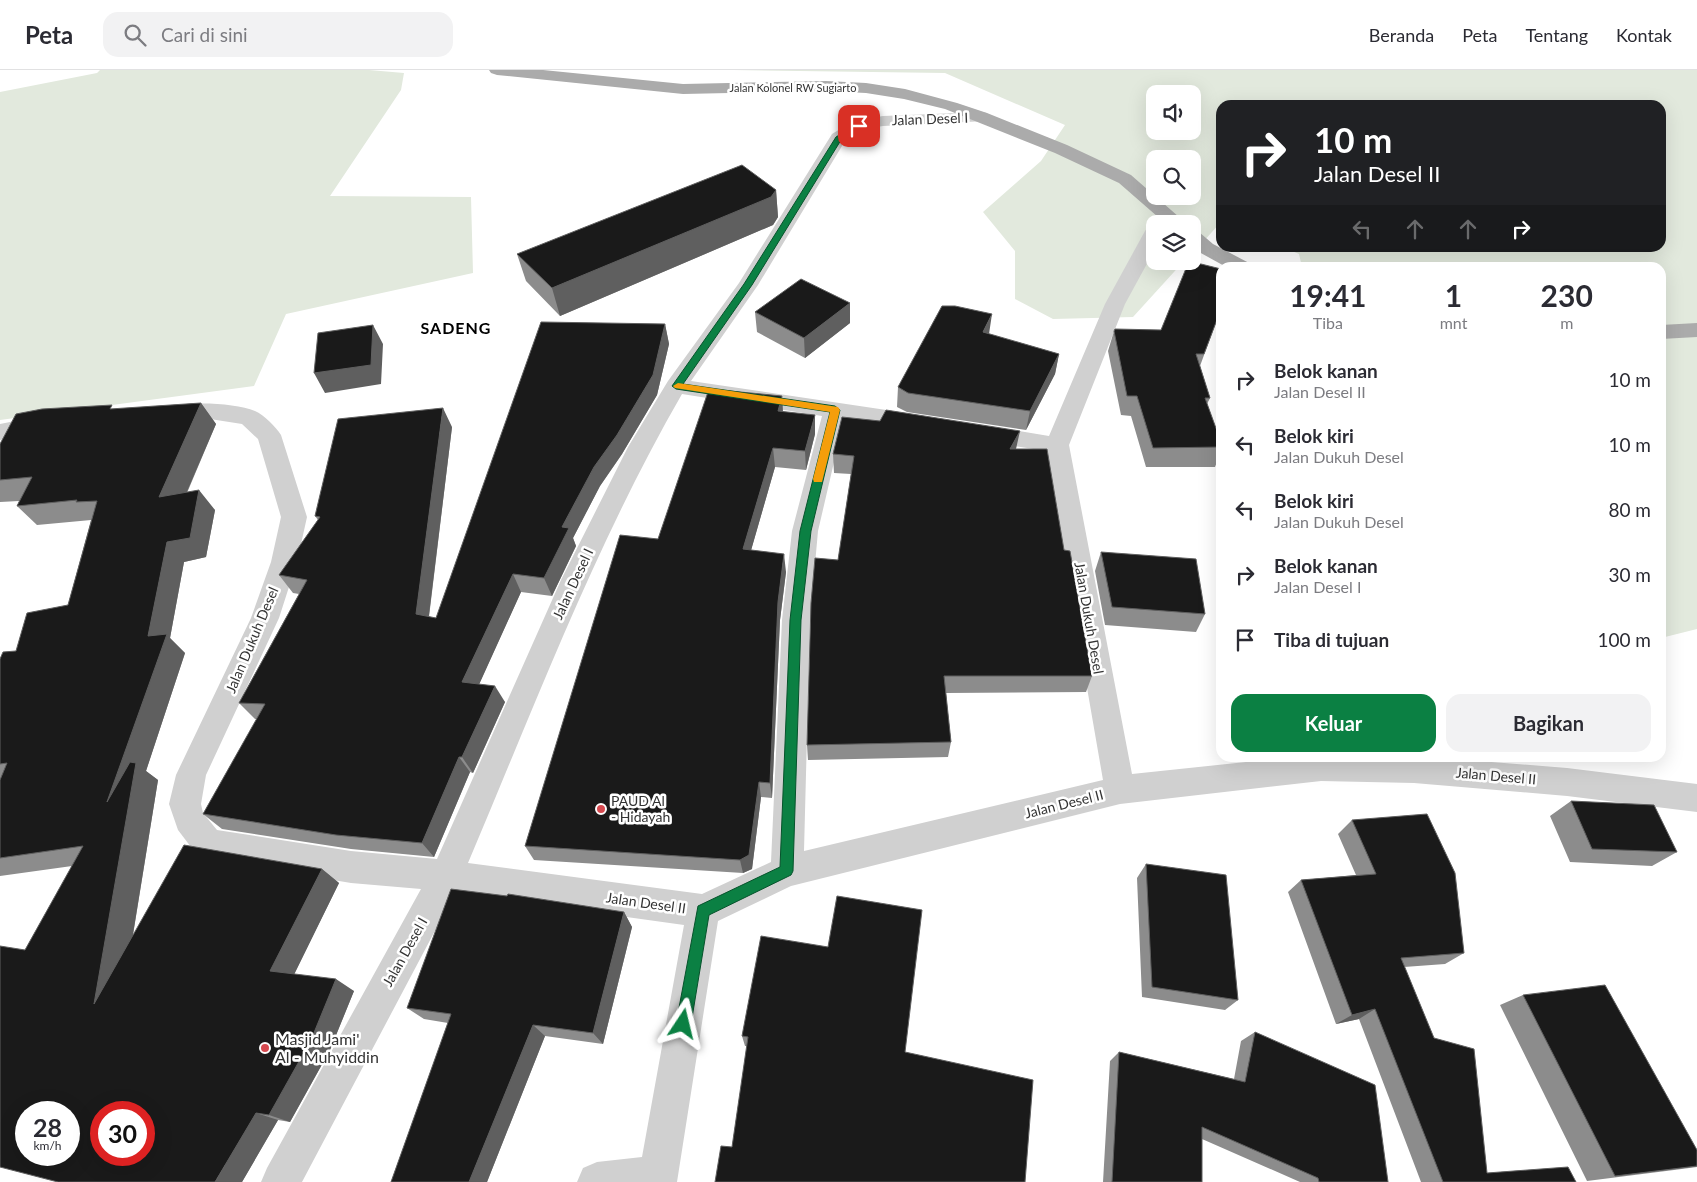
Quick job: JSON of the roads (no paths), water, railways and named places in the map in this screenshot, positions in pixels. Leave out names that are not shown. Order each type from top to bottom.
[{"type":"main road","name":"Jalan Kolonel RW Sugiarto","points":[[497,70],[683,89],[826,86],[866,88],[928,99],[1060,149],[1125,179],[1157,215]]},
{"type":"main road","points":[[1201,244],[1233,262]]},
{"type":"main road","points":[[1666,332],[1697,330]]},
{"type":"street","name":"Jalan Desel I","points":[[281,1182],[446,876],[574,580],[640,447],[676,386],[748,285],[838,138],[859,126],[883,121],[981,118]]},
{"type":"street","points":[[676,386],[1057,445],[1115,304],[1146,253]]},
{"type":"street","points":[[786,871],[796,620],[806,531],[835,410]]},
{"type":"street","name":"Jalan Dukuh Desel","points":[[144,415],[210,411],[249,417],[269,435],[294,518],[284,562],[265,618],[191,775],[185,804],[189,820],[208,844],[351,867],[446,876]]},
{"type":"street","points":[[0,432],[69,420]]},
{"type":"street","name":"Jalan Dukuh Desel","points":[[1057,445],[1120,790]]},
{"type":"street","name":"Jalan Desel II","points":[[446,876],[703,910],[786,871],[1120,790],[1321,767],[1414,769],[1567,782],[1697,798]]},
{"type":"street","points":[[597,1182],[657,1179],[703,910]]},
{"type":"place","name":"PAUD Al - Hidayah","points":[[601,809]]},
{"type":"place","name":"Masjid Jami' Al - Muhyiddin","points":[[265,1048]]},
{"type":"district","name":"SADENG","points":[[456,328]]}]
